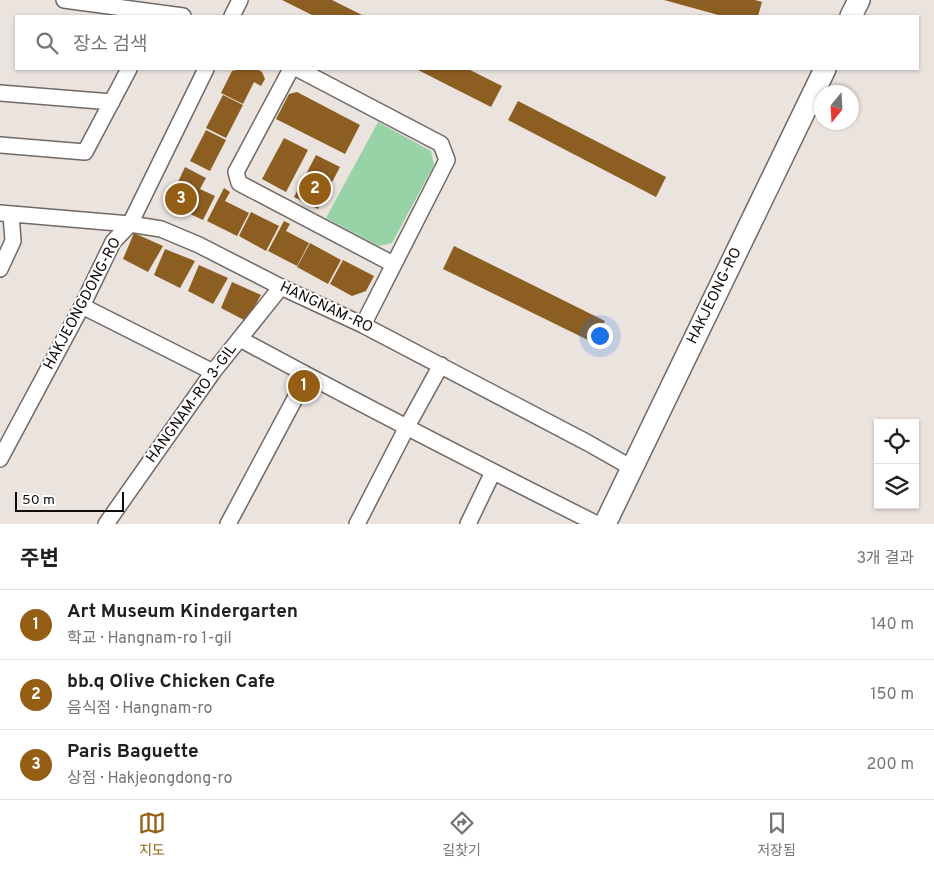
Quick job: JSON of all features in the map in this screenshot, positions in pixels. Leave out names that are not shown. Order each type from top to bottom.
[{"type":"main road","points":[[852,15],[859,0]]},
{"type":"main road","name":"HAKJEONG-RO","points":[[605,524],[825,70]]},
{"type":"street","points":[[64,0],[168,15]]},
{"type":"street","points":[[232,15],[240,0]]},
{"type":"street","points":[[0,145],[85,152],[128,70]]},
{"type":"street","name":"HAKJEONGDONG-RO","points":[[0,460],[82,306],[113,242],[130,224],[206,70]]},
{"type":"street","points":[[289,70],[236,172],[239,183],[393,264]]},
{"type":"street","points":[[300,70],[441,144],[447,160],[363,325]]},
{"type":"street","points":[[0,93],[112,102]]},
{"type":"street","points":[[0,269],[13,241],[6,214]]},
{"type":"street","name":"HANGNAM-RO","points":[[6,214],[130,224],[161,229],[199,245],[281,287],[363,325],[632,468]]},
{"type":"street","name":"HANGNAM-RO 3-GIL","points":[[106,524],[213,372],[281,287]]},
{"type":"street","points":[[82,306],[213,372]]},
{"type":"street","points":[[240,340],[597,524]]},
{"type":"street","points":[[356,524],[441,365]]},
{"type":"street","points":[[228,524],[307,376]]},
{"type":"street","points":[[468,524],[493,472]]},
{"type":"green space","points":[[378,122],[431,151],[434,165],[392,243],[379,246],[326,218]]},
{"type":"building","points":[[282,0],[332,0],[362,15],[312,15]]},
{"type":"building","points":[[664,0],[755,0],[762,2],[758,15],[718,15]]},
{"type":"building","points":[[259,70],[262,72],[265,79],[261,86],[254,82],[243,104],[221,93],[232,71]]},
{"type":"building","points":[[418,70],[470,70],[502,86],[491,107]]},
{"type":"building","points":[[297,92],[360,125],[345,154],[276,119],[289,94]]},
{"type":"building","points":[[223,95],[243,105],[226,138],[206,128]]},
{"type":"building","points":[[518,101],[666,177],[656,197],[508,120]]},
{"type":"building","points":[[206,130],[226,140],[210,171],[190,161]]},
{"type":"building","points":[[284,138],[308,150],[286,192],[262,179]]},
{"type":"building","points":[[316,155],[340,167],[318,209],[294,197]]},
{"type":"building","points":[[185,167],[206,178],[200,189],[215,196],[203,220],[175,207],[171,197]]},
{"type":"building","points":[[224,188],[230,192],[225,201],[249,213],[237,236],[207,221]]},
{"type":"building","points":[[251,212],[279,226],[266,251],[239,236]]},
{"type":"building","points":[[284,221],[290,224],[286,231],[309,243],[297,266],[268,251]]},
{"type":"building","points":[[134,233],[163,246],[148,272],[123,259]]},
{"type":"building","points":[[310,243],[341,260],[328,284],[297,267]]},
{"type":"building","points":[[454,246],[605,321],[594,343],[443,269]]},
{"type":"building","points":[[165,249],[195,261],[180,288],[154,275]]},
{"type":"building","points":[[343,260],[374,276],[366,291],[352,296],[330,284]]},
{"type":"building","points":[[199,265],[228,278],[213,304],[188,291]]},
{"type":"building","points":[[232,282],[261,295],[246,321],[221,308]]},
{"type":"place","name":"bb.q Olive Chicken Cafe","points":[[315,189]]},
{"type":"place","name":"Paris Baguette","points":[[181,199]]},
{"type":"place","name":"Art Museum Kindergarten","points":[[304,386]]}]
